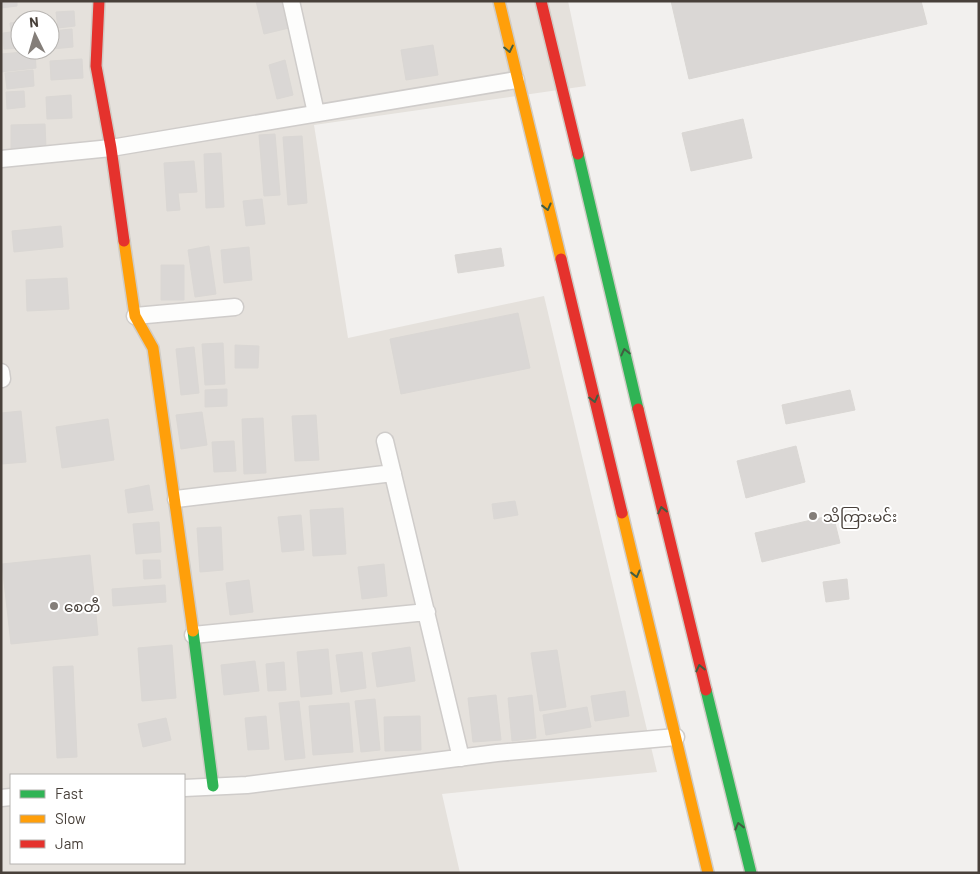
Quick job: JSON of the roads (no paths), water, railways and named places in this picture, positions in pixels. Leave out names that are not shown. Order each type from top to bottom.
[{"type":"main road","points":[[99,1],[96,66],[112,148],[112,166],[135,316],[153,348],[176,499],[213,786]]},
{"type":"main road","points":[[499,1],[516,80],[708,873]]},
{"type":"main road","points":[[541,1],[751,873]]},
{"type":"street","points":[[291,1],[316,113]]},
{"type":"street","points":[[1,160],[112,148],[516,80]]},
{"type":"street","points":[[135,316],[235,307]]},
{"type":"street","points":[[385,441],[461,758]]},
{"type":"street","points":[[176,499],[393,473]]},
{"type":"street","points":[[194,635],[427,612]]},
{"type":"street","points":[[185,788],[247,785],[461,758],[676,737]]},
{"type":"place","name":"သိကြားမင်း","points":[[813,516]]},
{"type":"place","name":"စေတီ","points":[[54,606]]}]
